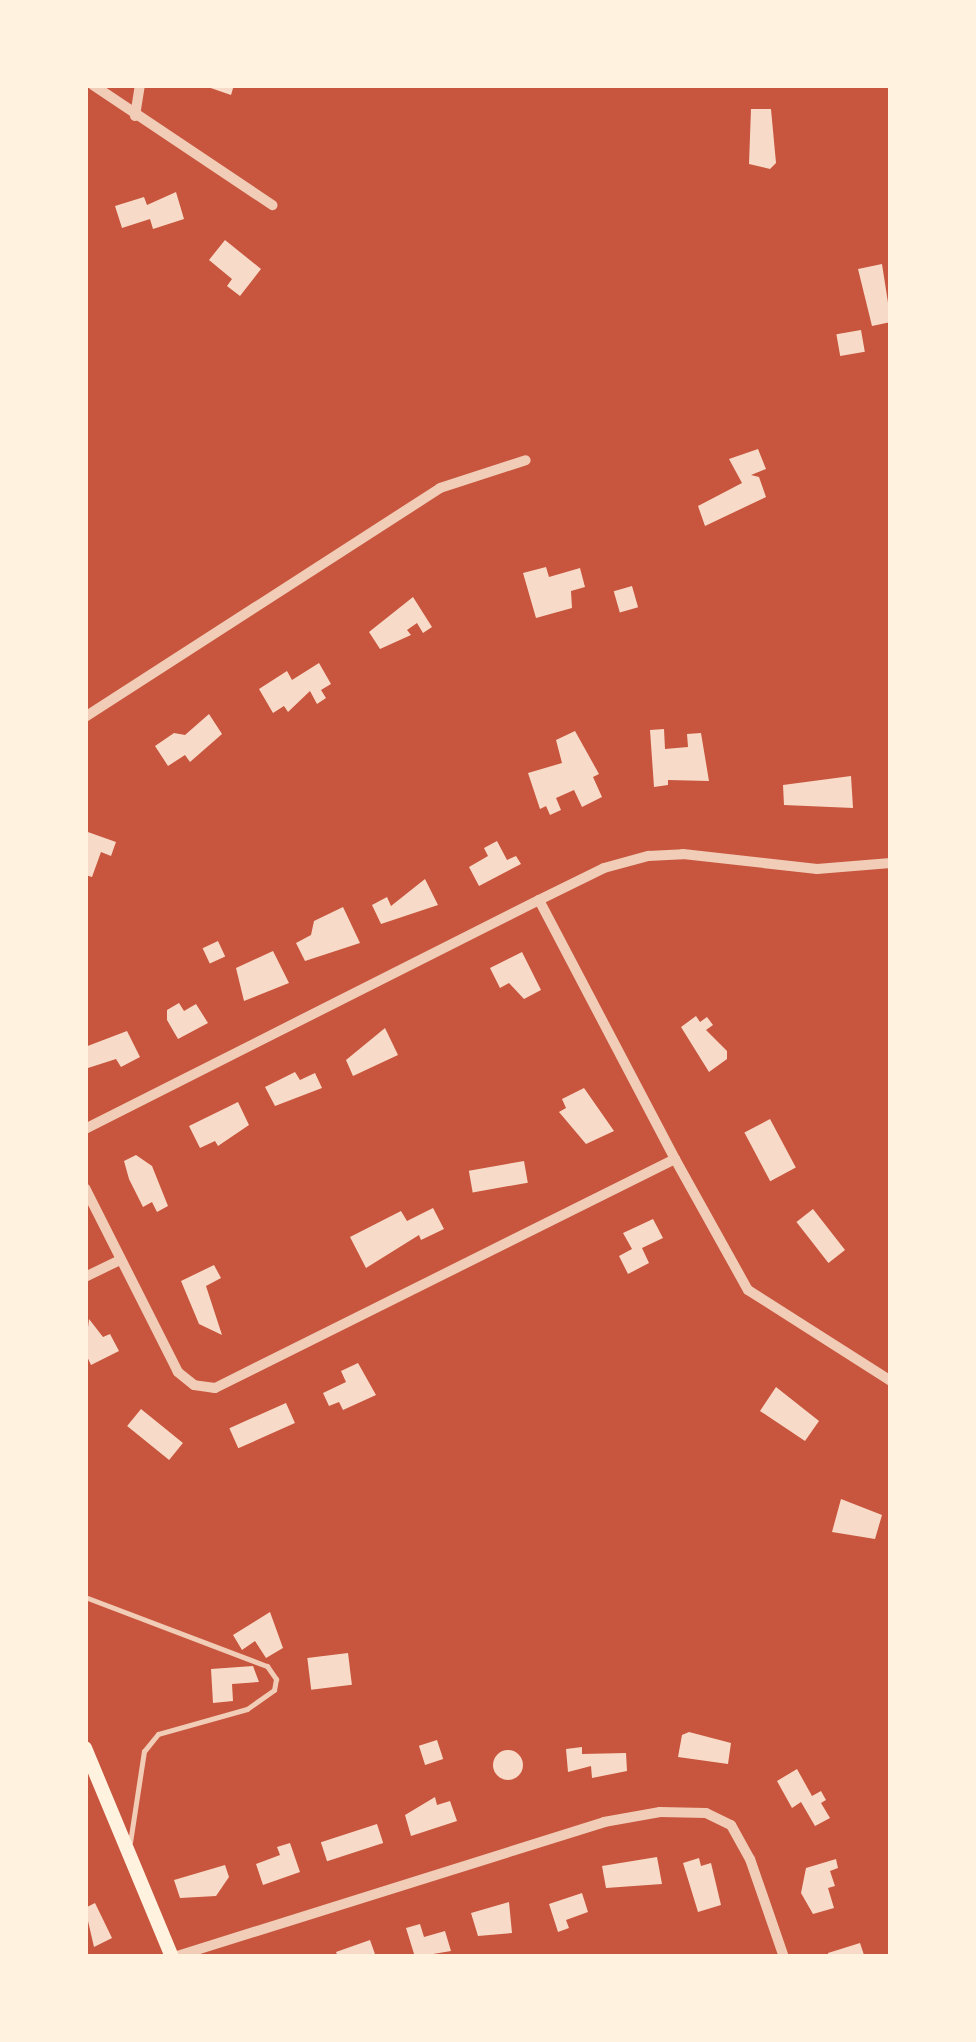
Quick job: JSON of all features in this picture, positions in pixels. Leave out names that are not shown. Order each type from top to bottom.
[{"type":"main road","points":[[85,1748],[173,1957]]},
{"type":"street","points":[[92,85],[272,205]]},
{"type":"street","points":[[135,116],[140,85]]},
{"type":"street","points":[[85,717],[440,488],[470,473],[526,460]]},
{"type":"street","points":[[85,1129],[539,900],[648,856],[816,869],[891,864]]},
{"type":"street","points":[[539,900],[748,1290],[891,1381]]},
{"type":"street","points":[[85,1188],[178,1372],[194,1385],[215,1388],[675,1158]]},
{"type":"street","points":[[85,1277],[120,1260]]},
{"type":"street","points":[[173,1957],[604,1822],[660,1812],[706,1813],[731,1825],[750,1859],[784,1957]]},
{"type":"lane","points":[[85,1597],[267,1666],[276,1678],[274,1690],[247,1709],[158,1734],[144,1752],[127,1854]]},
{"type":"building","points":[[202,85],[234,85],[231,95]]},
{"type":"building","points":[[751,109],[771,109],[776,163],[770,169],[749,164]]},
{"type":"building","points":[[176,192],[184,219],[153,229],[150,219],[122,228],[115,206],[144,197],[147,205]]},
{"type":"building","points":[[225,240],[261,269],[240,296],[227,286],[232,279],[209,260]]},
{"type":"building","points":[[882,264],[891,322],[872,326],[858,269]]},
{"type":"building","points":[[861,330],[865,352],[840,356],[836,334]]},
{"type":"building","points":[[758,449],[766,469],[751,475],[759,477],[766,497],[705,526],[698,506],[742,483],[729,459]]},
{"type":"building","points":[[546,567],[549,577],[580,568],[585,587],[571,591],[572,608],[536,618],[523,573]]},
{"type":"building","points":[[632,586],[638,607],[620,612],[614,591]]},
{"type":"building","points":[[413,597],[432,627],[423,633],[417,623],[407,630],[411,635],[380,649],[369,632]]},
{"type":"building","points":[[319,663],[331,684],[321,690],[326,698],[317,704],[310,691],[288,712],[284,706],[273,713],[259,689],[287,671],[292,680]]},
{"type":"building","points":[[209,714],[222,734],[190,762],[185,755],[168,766],[155,746],[174,733],[185,735]]},
{"type":"building","points":[[664,729],[665,749],[688,747],[687,734],[701,733],[709,781],[668,780],[668,785],[654,787],[650,730]]},
{"type":"building","points":[[575,731],[599,774],[593,777],[602,797],[582,807],[574,790],[556,798],[561,810],[550,815],[546,806],[540,809],[528,773],[562,763],[556,740]]},
{"type":"building","points":[[851,776],[853,808],[784,805],[783,785]]},
{"type":"building","points":[[85,831],[116,842],[111,856],[101,852],[92,877],[85,875]]},
{"type":"building","points":[[497,841],[507,860],[516,856],[521,864],[479,886],[469,867],[488,856],[484,848]]},
{"type":"building","points":[[425,879],[438,905],[381,924],[372,905],[387,897],[391,906]]},
{"type":"building","points":[[343,907],[360,943],[305,961],[296,943],[311,935],[314,921]]},
{"type":"building","points":[[218,941],[225,956],[210,964],[203,948]]},
{"type":"building","points":[[273,951],[289,983],[244,1001],[236,968]]},
{"type":"building","points":[[522,952],[541,990],[524,999],[509,983],[500,988],[490,968]]},
{"type":"building","points":[[179,1003],[184,1011],[196,1004],[208,1023],[178,1039],[167,1020],[167,1010]]},
{"type":"building","points":[[696,1016],[700,1022],[707,1017],[713,1025],[706,1030],[727,1051],[727,1059],[709,1072],[681,1027]]},
{"type":"building","points":[[385,1028],[398,1055],[353,1076],[346,1060]]},
{"type":"building","points":[[127,1031],[140,1057],[121,1067],[116,1059],[88,1068],[85,1047]]},
{"type":"building","points":[[295,1072],[300,1080],[315,1073],[322,1088],[275,1106],[265,1087]]},
{"type":"building","points":[[584,1088],[614,1131],[586,1144],[559,1112],[566,1108],[562,1099]]},
{"type":"building","points":[[238,1102],[249,1125],[218,1146],[215,1141],[200,1148],[189,1126]]},
{"type":"building","points":[[770,1119],[796,1168],[770,1181],[744,1133]]},
{"type":"building","points":[[136,1155],[152,1166],[168,1206],[157,1212],[152,1202],[143,1207],[129,1179],[124,1161]]},
{"type":"building","points":[[524,1161],[528,1183],[473,1192],[469,1171]]},
{"type":"building","points":[[433,1208],[444,1229],[421,1240],[419,1235],[366,1268],[350,1237],[401,1211],[407,1221]]},
{"type":"building","points":[[813,1209],[845,1250],[828,1263],[796,1222]]},
{"type":"building","points":[[653,1219],[663,1238],[642,1248],[649,1263],[628,1274],[619,1256],[632,1249],[623,1233]]},
{"type":"building","points":[[214,1265],[221,1278],[206,1286],[222,1335],[199,1324],[181,1281]]},
{"type":"building","points":[[89,1319],[103,1337],[110,1334],[119,1351],[91,1365],[85,1352]]},
{"type":"building","points":[[358,1363],[376,1395],[343,1410],[339,1402],[329,1406],[323,1393],[346,1382],[341,1371]]},
{"type":"building","points":[[776,1387],[819,1421],[805,1441],[760,1411]]},
{"type":"building","points":[[286,1403],[295,1423],[238,1448],[229,1428]]},
{"type":"building","points":[[141,1409],[183,1443],[169,1460],[127,1426]]},
{"type":"building","points":[[841,1499],[882,1515],[875,1539],[832,1532]]},
{"type":"building","points":[[270,1612],[283,1648],[266,1658],[255,1641],[242,1650],[233,1635]]},
{"type":"building","points":[[348,1653],[352,1685],[311,1690],[307,1658]]},
{"type":"building","points":[[253,1666],[259,1682],[232,1684],[233,1701],[213,1703],[211,1669]]},
{"type":"building","points":[[689,1732],[731,1743],[728,1764],[678,1757],[682,1735]]},
{"type":"building","points":[[437,1740],[443,1759],[425,1765],[419,1746]]},
{"type":"building","points":[[582,1747],[582,1754],[626,1753],[627,1771],[592,1778],[591,1766],[568,1772],[566,1749]]},
{"type":"building","points":[[508,1750],[519,1754],[523,1765],[519,1776],[508,1780],[497,1776],[493,1765],[497,1754]]},
{"type":"building","points":[[797,1769],[812,1796],[821,1791],[826,1800],[821,1803],[830,1818],[815,1826],[801,1802],[792,1808],[777,1781]]},
{"type":"building","points":[[435,1797],[437,1805],[450,1801],[457,1821],[411,1836],[405,1815]]},
{"type":"building","points":[[377,1824],[383,1843],[327,1861],[321,1842]]},
{"type":"building","points":[[290,1843],[300,1872],[263,1885],[256,1864],[280,1855],[277,1847]]},
{"type":"building","points":[[657,1857],[662,1884],[606,1888],[602,1866]]},
{"type":"building","points":[[699,1858],[701,1866],[711,1863],[721,1905],[698,1912],[683,1863]]},
{"type":"building","points":[[836,1859],[838,1868],[830,1871],[835,1886],[828,1888],[834,1908],[813,1914],[801,1893],[806,1868]]},
{"type":"building","points":[[225,1865],[229,1877],[216,1896],[180,1898],[174,1880]]},
{"type":"building","points":[[582,1893],[588,1912],[566,1920],[569,1928],[558,1932],[549,1904]]},
{"type":"building","points":[[509,1902],[512,1933],[478,1936],[471,1913]]},
{"type":"building","points":[[95,1903],[112,1938],[94,1947],[85,1908]]},
{"type":"building","points":[[420,1924],[424,1937],[445,1931],[451,1951],[415,1957],[406,1928]]},
{"type":"building","points":[[370,1940],[376,1957],[338,1957],[336,1952]]},
{"type":"building","points":[[860,1943],[864,1955],[829,1957],[828,1953]]}]
